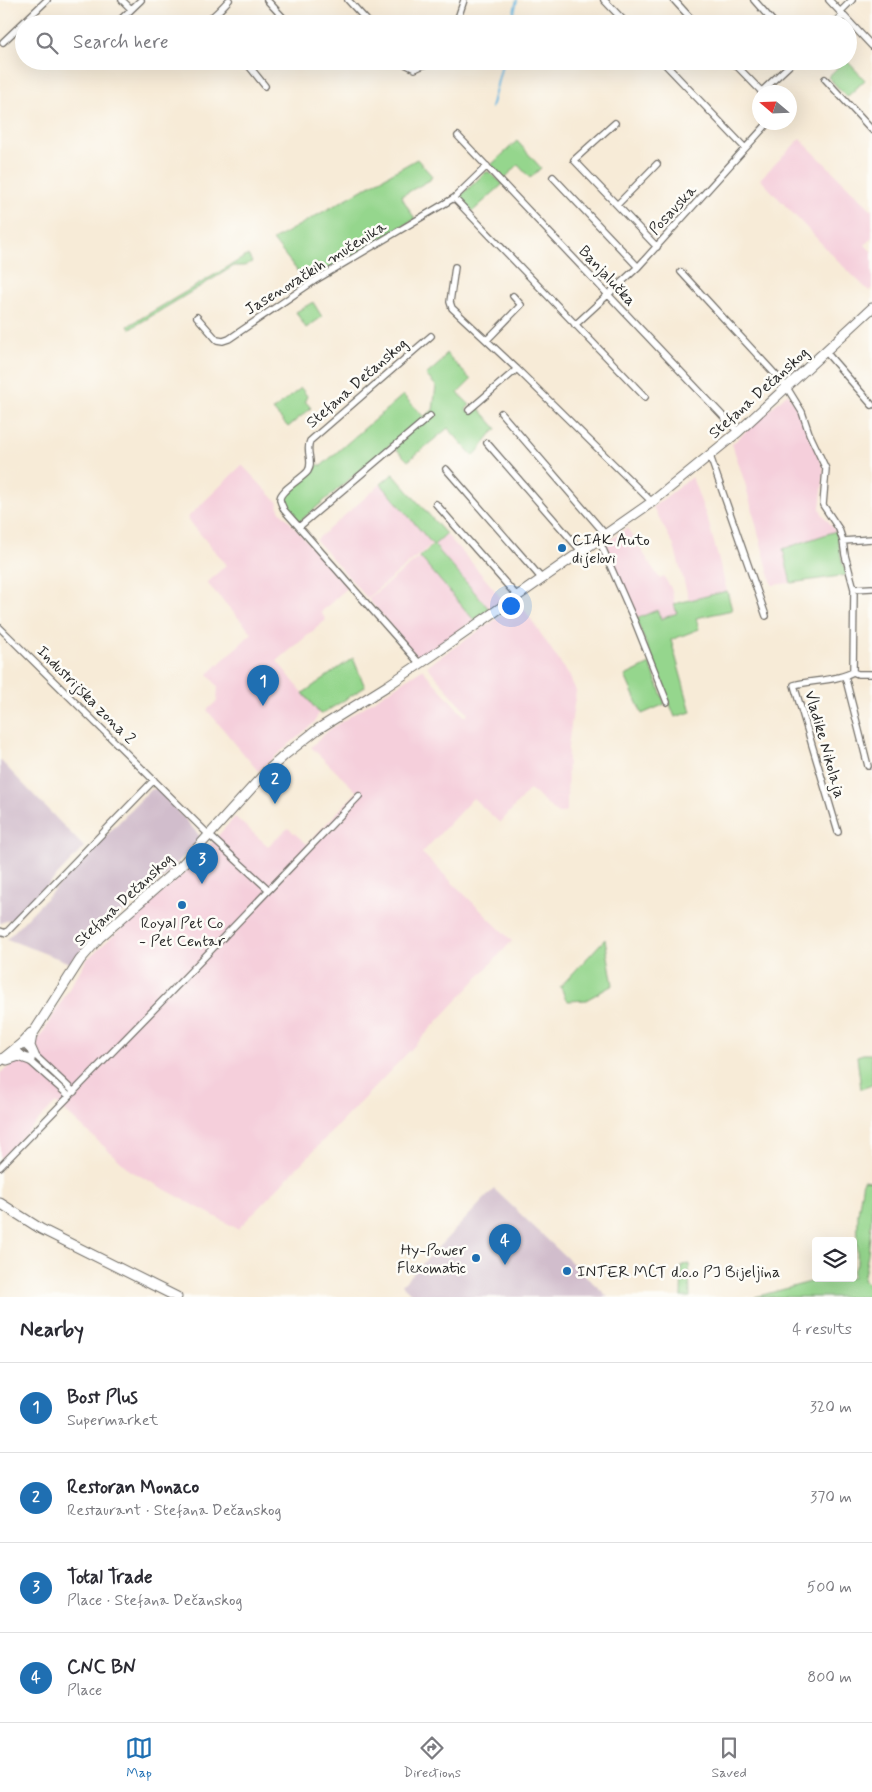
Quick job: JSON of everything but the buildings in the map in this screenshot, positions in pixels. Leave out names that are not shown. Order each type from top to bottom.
[{"type":"main road","name":"Stefana Dečanskog","points":[[43,1016],[80,960],[100,937],[165,882],[286,754],[318,729],[420,664],[652,502],[738,432],[786,386],[871,312]]},
{"type":"main road","points":[[0,1063],[19,1046],[43,1016]]},
{"type":"main road","points":[[0,1063],[19,1056],[32,1058],[30,1042],[43,1016]]},
{"type":"main road","points":[[0,1203],[54,1236],[177,1297]]},
{"type":"street","points":[[31,15],[47,0]]},
{"type":"street","points":[[122,0],[131,9]]},
{"type":"street","points":[[125,15],[141,0]]},
{"type":"street","points":[[213,15],[229,0]]},
{"type":"street","points":[[267,0],[281,15]]},
{"type":"street","points":[[348,0],[362,15]]},
{"type":"street","points":[[459,15],[464,0]]},
{"type":"street","points":[[604,0],[618,15]]},
{"type":"street","points":[[674,0],[688,15]]},
{"type":"street","points":[[754,0],[768,15]]},
{"type":"street","points":[[829,0],[842,14],[852,0]]},
{"type":"street","points":[[857,30],[872,46]]},
{"type":"street","points":[[3,42],[15,31]]},
{"type":"street","points":[[252,70],[265,86]]},
{"type":"street","points":[[671,70],[745,148]]},
{"type":"street","points":[[740,70],[754,85]]},
{"type":"street","points":[[768,85],[784,70]]},
{"type":"street","points":[[825,79],[872,130]]},
{"type":"street","name":"Posavska","points":[[615,123],[574,160],[657,247],[762,130]]},
{"type":"street","name":"Banjalučka","points":[[458,136],[738,432]]},
{"type":"street","points":[[617,206],[657,164]]},
{"type":"street","name":"Jasenovačkih mučenika","points":[[197,317],[217,340],[229,339],[314,281],[454,198],[486,166]]},
{"type":"street","points":[[553,177],[638,267]]},
{"type":"street","points":[[454,198],[645,397]]},
{"type":"street","points":[[575,325],[657,247]]},
{"type":"street","points":[[455,267],[450,302],[452,308],[652,502]]},
{"type":"street","points":[[681,272],[786,386],[802,412],[809,433],[826,469],[823,505],[843,540],[854,589],[853,672],[864,675],[872,674]]},
{"type":"street","points":[[487,340],[521,305],[513,296]]},
{"type":"street","name":"Stefana Dečanskog","points":[[299,527],[284,510],[280,500],[282,494],[308,471],[310,464],[308,446],[310,441],[431,336]]},
{"type":"street","name":"Stefana Dečanskog","points":[[825,351],[872,405]]},
{"type":"street","points":[[469,410],[517,369]]},
{"type":"street","points":[[501,413],[603,537],[667,702]]},
{"type":"street","points":[[420,664],[299,527],[430,416]]},
{"type":"street","points":[[487,443],[582,552]]},
{"type":"street","name":"Stefana Dečanskog","points":[[710,456],[766,616]]},
{"type":"street","points":[[446,469],[542,579]]},
{"type":"street","points":[[436,504],[517,596]]},
{"type":"street","points":[[843,540],[872,539]]},
{"type":"street","points":[[854,589],[872,588]]},
{"type":"street","name":"Industrijska zona 2","points":[[0,628],[210,836],[268,889]]},
{"type":"street","name":"Vladike Nikolaja","points":[[838,832],[794,685],[845,676],[853,672]]},
{"type":"street","points":[[845,676],[868,766]]},
{"type":"street","points":[[3,932],[154,780]]},
{"type":"street","points":[[0,1167],[359,796]]},
{"type":"street","points":[[19,1046],[72,1094]]},
{"type":"shaded area","points":[[800,139],[872,210],[872,237],[865,245],[872,252],[872,288],[869,291],[760,179]]},
{"type":"shaded area","points":[[788,393],[800,413],[823,467],[824,474],[820,508],[823,515],[836,531],[783,549],[791,583],[772,585],[745,483],[732,444]]},
{"type":"shaded area","points":[[242,465],[278,503],[279,510],[348,587],[321,612],[326,620],[277,661],[319,713],[314,723],[258,771],[207,710],[217,701],[218,687],[208,674],[252,633],[207,583],[226,565],[187,518]]},
{"type":"shaded area","points":[[692,477],[709,524],[727,591],[689,600],[674,546],[653,507]]},
{"type":"shaded area","points":[[381,484],[432,544],[367,598],[316,540]]},
{"type":"shaded area","points":[[627,528],[660,579],[664,577],[671,588],[677,613],[661,619],[657,610],[636,619],[603,545]]},
{"type":"shaded area","points":[[446,534],[503,600],[489,609],[434,545]]},
{"type":"shaded area","points":[[420,557],[474,620],[419,658],[368,599]]},
{"type":"shaded area","points":[[520,603],[570,677],[576,691],[568,746],[567,811],[558,814],[530,789],[500,823],[473,798],[422,853],[512,941],[421,1039],[238,1229],[131,1171],[56,1103],[0,1159],[0,1073],[17,1061],[40,1037],[87,959],[184,873],[235,817],[268,846],[288,828],[307,844],[357,792],[311,747],[329,730],[422,669],[465,717],[468,714],[427,666]]},
{"type":"shaded area","points":[[0,760],[84,847],[18,917],[0,923]]},
{"type":"shaded area","points":[[158,788],[199,835],[199,840],[166,875],[99,932],[70,963],[7,939],[150,790]]},
{"type":"shaded area","points":[[494,1189],[608,1297],[415,1297],[402,1285]]},
{"type":"green space","points":[[835,70],[856,70],[865,80],[847,97],[828,77]]},
{"type":"green space","points":[[517,141],[541,168],[530,178],[518,165],[504,179],[491,165]]},
{"type":"green space","points":[[417,159],[432,176],[430,180],[401,196],[415,219],[307,283],[273,240]]},
{"type":"green space","points":[[486,172],[489,172],[503,184],[473,211],[458,198]]},
{"type":"green space","points":[[248,255],[252,262],[244,266],[234,266],[130,329],[128,326]]},
{"type":"green space","points":[[313,302],[322,317],[306,328],[296,312]]},
{"type":"green space","points":[[446,353],[471,380],[458,393],[470,405],[466,409],[469,412],[477,406],[497,429],[473,456],[448,428],[408,461],[391,444],[299,522],[285,505],[283,497],[286,492],[319,464],[321,466],[403,395],[424,417],[433,410],[436,386],[426,375],[441,362]]},
{"type":"green space","points":[[301,388],[307,396],[305,401],[311,408],[288,427],[273,410]]},
{"type":"green space","points":[[393,474],[446,534],[434,545],[489,609],[474,620],[420,557],[433,545],[381,484]]},
{"type":"green space","points":[[836,531],[847,575],[791,583],[783,549]]},
{"type":"green space","points":[[727,591],[732,610],[696,618],[699,629],[671,640],[691,712],[675,717],[636,619],[657,610],[661,619],[677,613],[674,604]]},
{"type":"green space","points":[[353,658],[365,687],[322,714],[319,713],[303,693]]},
{"type":"green space","points":[[650,664],[665,704],[642,714],[625,676]]},
{"type":"green space","points":[[605,939],[613,985],[586,1000],[568,1001],[560,987]]},
{"type":"green space","points":[[872,1054],[872,1085],[861,1089],[857,1056]]},
{"type":"green space","points":[[863,1180],[872,1181],[868,1255],[863,1280],[872,1287],[872,1297],[755,1297],[812,1282],[857,1282],[858,1214]]},
{"type":"green space","points":[[689,1264],[690,1297],[681,1297],[682,1265]]},
{"type":"waterway","points":[[513,15],[517,0]]},
{"type":"waterway","points":[[491,108],[501,70]]},
{"type":"place","name":"CIAK Auto dijelovi","points":[[562,548]]},
{"type":"place","name":"Bost Plus","points":[[263,706]]},
{"type":"place","name":"Restoran Monaco","points":[[275,804]]},
{"type":"place","name":"Total Trade","points":[[202,884]]},
{"type":"place","name":"Royal Pet Co - Pet Centar","points":[[182,905]]},
{"type":"place","name":"Hy-Power Flexomatic","points":[[476,1258]]},
{"type":"place","name":"CNC BN","points":[[505,1265]]},
{"type":"place","name":"INTER MCT d.o.o PJ Bijeljina","points":[[567,1271]]}]
